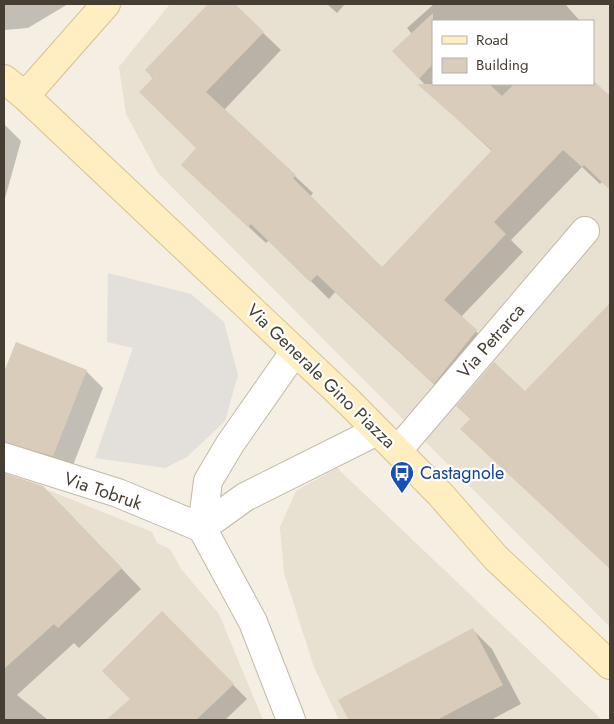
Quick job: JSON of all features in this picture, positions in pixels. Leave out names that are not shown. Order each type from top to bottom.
[{"type":"main road","points":[[14,87],[106,4]]},
{"type":"main road","name":"Via Generale Gino Piazza","points":[[14,87],[398,450],[441,495],[496,558],[610,665]]},
{"type":"street","name":"Via Petrarca","points":[[398,450],[585,231]]},
{"type":"street","points":[[291,720],[253,622],[202,528],[208,481],[230,444],[295,351]]},
{"type":"street","points":[[202,528],[245,497],[377,431]]},
{"type":"street","name":"Via Tobruk","points":[[4,457],[118,493],[202,528]]},
{"type":"shaded area","points":[[170,4],[610,4],[610,627],[158,173],[126,114],[119,67]]},
{"type":"shaded area","points":[[108,273],[191,294],[224,322],[238,375],[225,421],[187,457],[165,468],[95,458],[133,348],[107,342]]},
{"type":"shaded area","points":[[337,468],[602,720],[339,720],[314,667],[284,573],[280,527],[296,491]]},
{"type":"shaded area","points":[[4,478],[53,492],[152,532],[157,543],[170,549],[181,569],[219,614],[263,720],[4,720]]},
{"type":"building","points":[[208,4],[235,4],[264,32],[206,92],[296,175],[293,178],[382,267],[492,150],[417,84],[490,85],[502,96],[513,85],[597,84],[610,96],[610,190],[584,165],[582,167],[563,150],[494,222],[506,234],[444,300],[477,330],[434,384],[317,275],[310,282],[251,224],[248,227],[181,165],[196,148],[139,92],[153,78],[145,70]]},
{"type":"building","points":[[433,13],[432,65],[419,79],[392,51]]},
{"type":"building","points":[[610,303],[610,569],[460,429],[470,419],[456,406],[494,362],[525,391]]},
{"type":"building","points":[[16,342],[87,370],[53,456],[4,442],[4,372]]},
{"type":"building","points":[[4,473],[43,486],[122,568],[58,628],[54,624],[4,669]]},
{"type":"building","points":[[162,611],[234,684],[196,720],[106,720],[130,699],[102,671]]},
{"type":"building","points":[[473,628],[503,685],[437,720],[349,720],[338,700]]},
{"type":"place","name":"Castagnole","points":[[402,494]]}]
